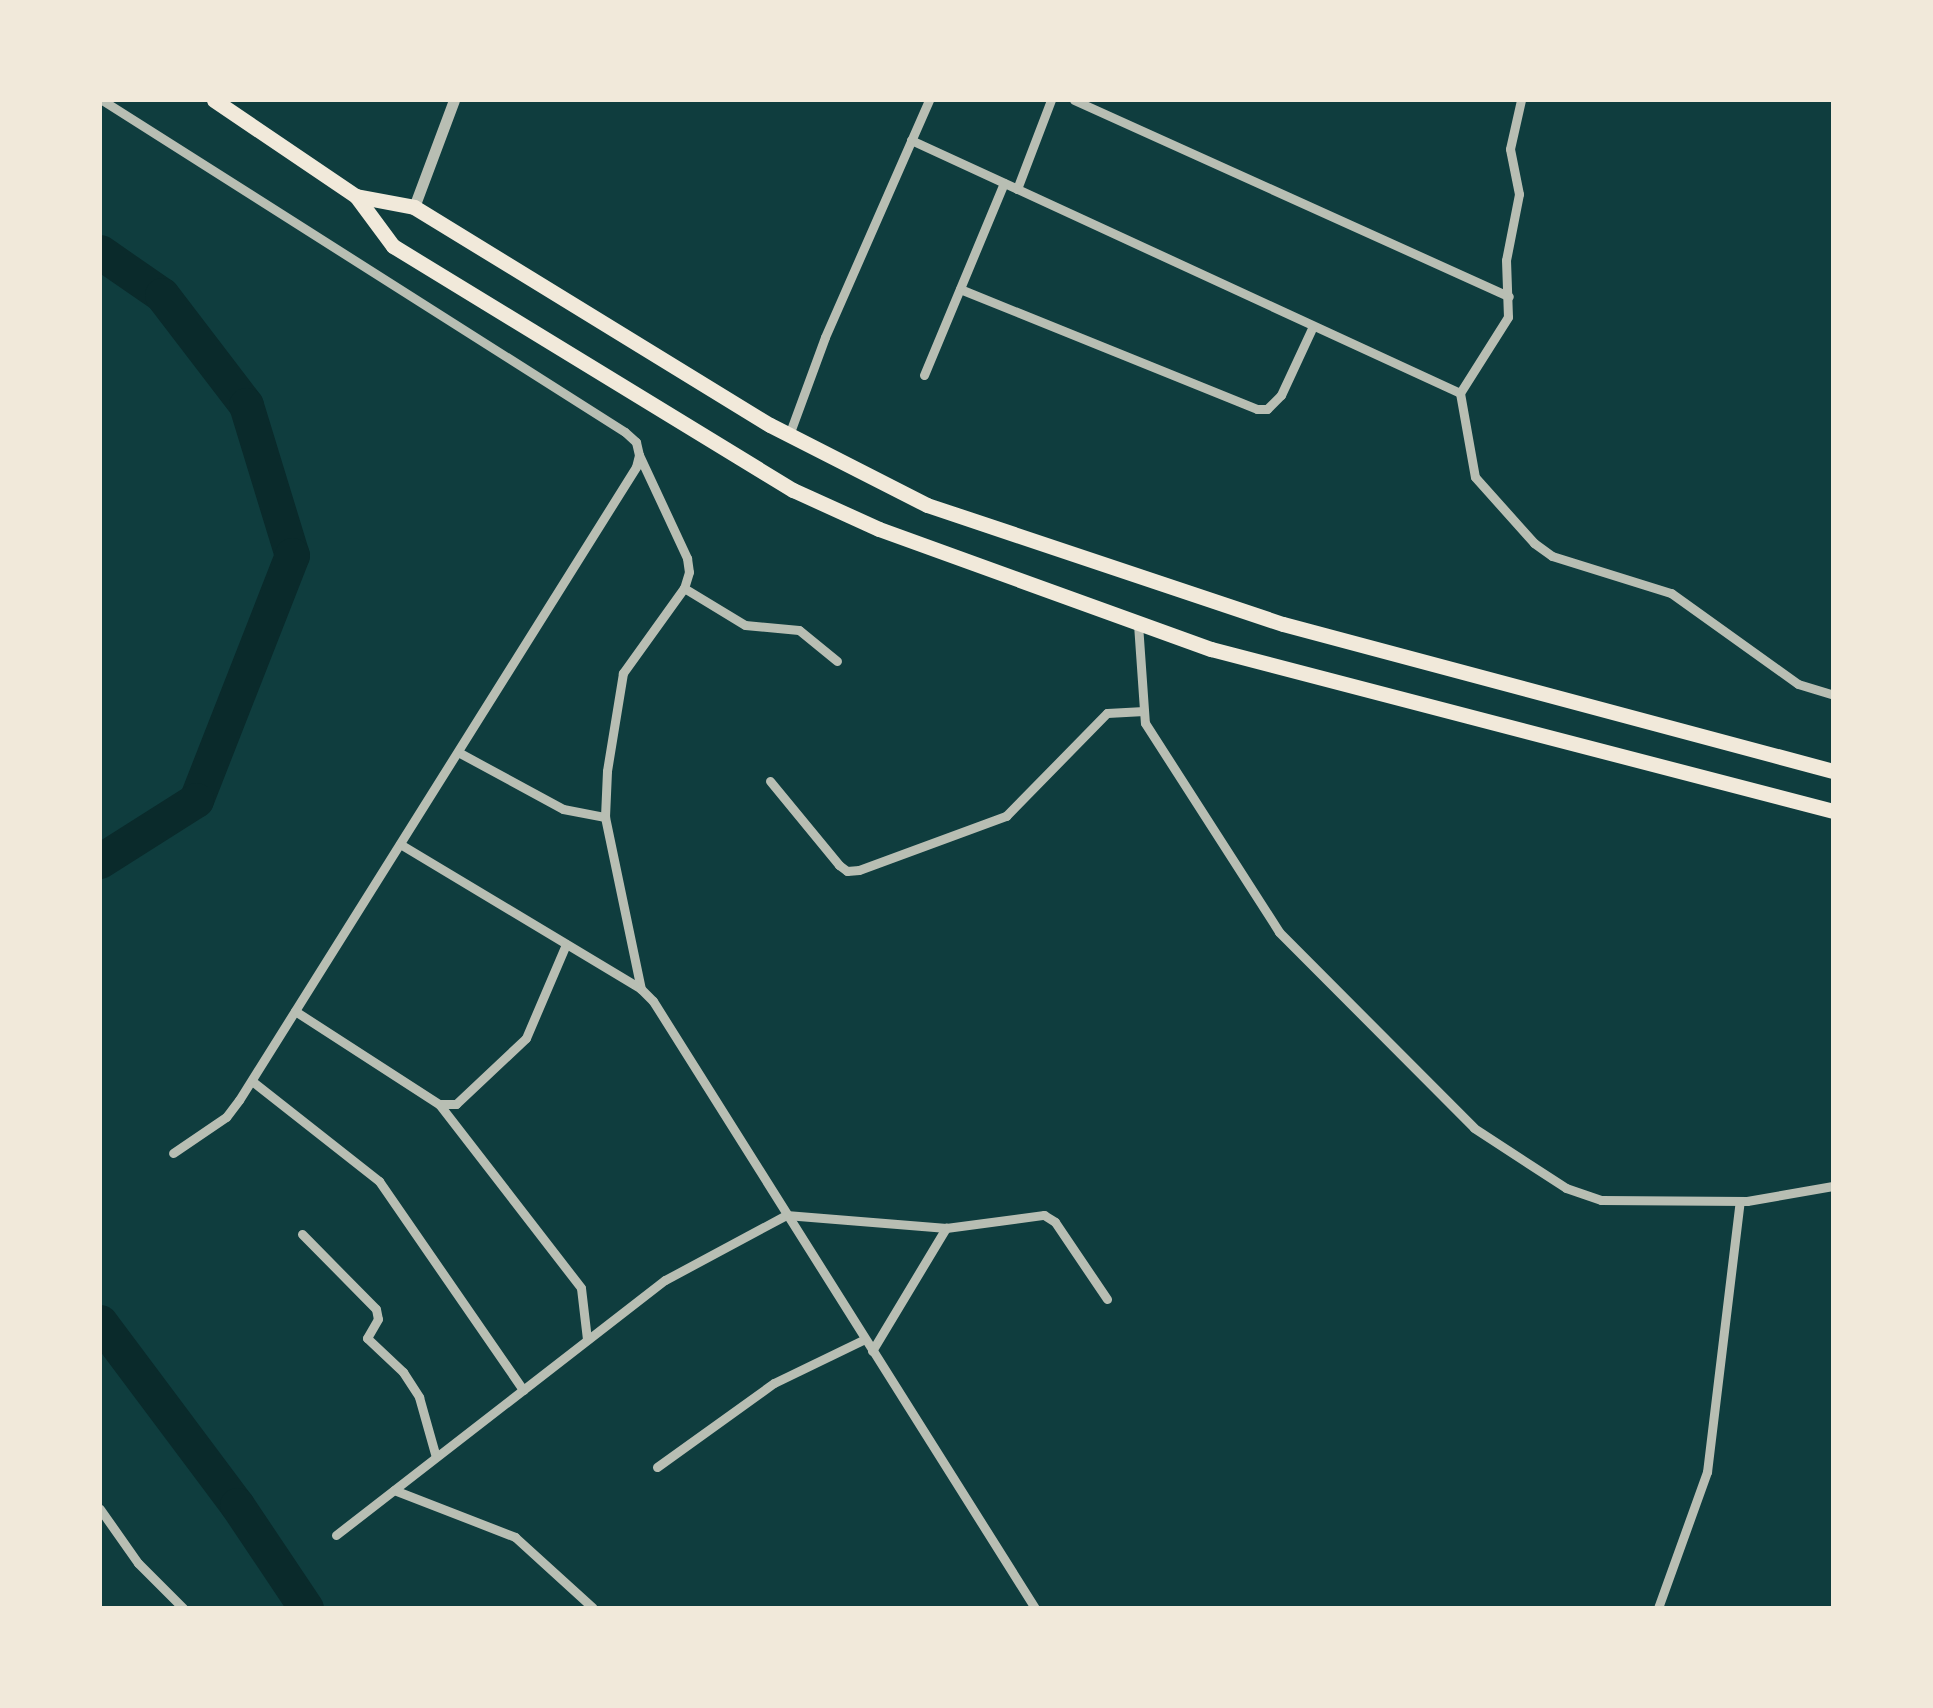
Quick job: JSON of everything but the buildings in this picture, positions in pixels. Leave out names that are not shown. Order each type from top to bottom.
[{"type":"highway","points":[[214,100],[356,196],[393,246],[793,490],[976,567],[1272,666],[1833,811]]},
{"type":"highway","points":[[356,196],[414,207],[789,435],[926,505],[1282,624],[1833,771]]},
{"type":"street","points":[[102,100],[636,442],[687,558],[689,572],[684,588],[622,673],[607,771],[605,817],[641,989]]},
{"type":"street","points":[[414,207],[454,100]]},
{"type":"street","points":[[789,435],[825,337],[929,100]]},
{"type":"street","points":[[1016,188],[1051,100]]},
{"type":"street","points":[[1074,100],[1508,296]]},
{"type":"street","points":[[1521,100],[1510,149],[1519,194],[1506,260],[1506,325],[1468,374],[1460,393],[1475,477],[1534,543],[1572,565],[1653,585],[1671,594],[1798,684],[1833,695]]},
{"type":"street","points":[[911,140],[1460,393]]},
{"type":"street","points":[[924,375],[1004,183]]},
{"type":"street","points":[[960,289],[1257,409],[1267,409],[1280,395],[1314,326]]},
{"type":"street","points":[[173,1154],[226,1117],[252,1080],[636,467],[639,455]]},
{"type":"street","points":[[684,588],[746,625],[799,630],[838,662]]},
{"type":"street","points":[[1138,624],[1144,711],[1151,736],[1288,944],[1474,1128],[1584,1196],[1617,1201],[1740,1201],[1831,1190]]},
{"type":"street","points":[[770,781],[839,865],[847,871],[859,870],[1006,816],[1107,713],[1144,711]]},
{"type":"street","points":[[458,752],[564,809],[605,817]]},
{"type":"street","points":[[400,844],[641,989],[653,1000],[1035,1608]]},
{"type":"street","points":[[439,1104],[466,1098],[526,1038],[566,944]]},
{"type":"street","points":[[295,1012],[439,1104],[581,1288],[588,1340]]},
{"type":"street","points":[[252,1080],[380,1181],[523,1390]]},
{"type":"street","points":[[1658,1608],[1707,1472],[1740,1201]]},
{"type":"street","points":[[336,1535],[666,1280],[786,1215],[946,1228],[1044,1215],[1055,1222],[1107,1298]]},
{"type":"street","points":[[872,1351],[946,1228]]},
{"type":"street","points":[[302,1234],[376,1309],[378,1319],[368,1338],[402,1372],[419,1397],[436,1457]]},
{"type":"street","points":[[657,1468],[774,1383],[866,1339]]},
{"type":"street","points":[[394,1490],[515,1538],[593,1608]]},
{"type":"street","points":[[100,1509],[138,1563],[182,1608]]},
{"type":"waterway","points":[[100,252],[162,295],[246,405],[292,555],[196,800],[100,861]]},
{"type":"waterway","points":[[100,1322],[237,1505],[306,1608]]}]
